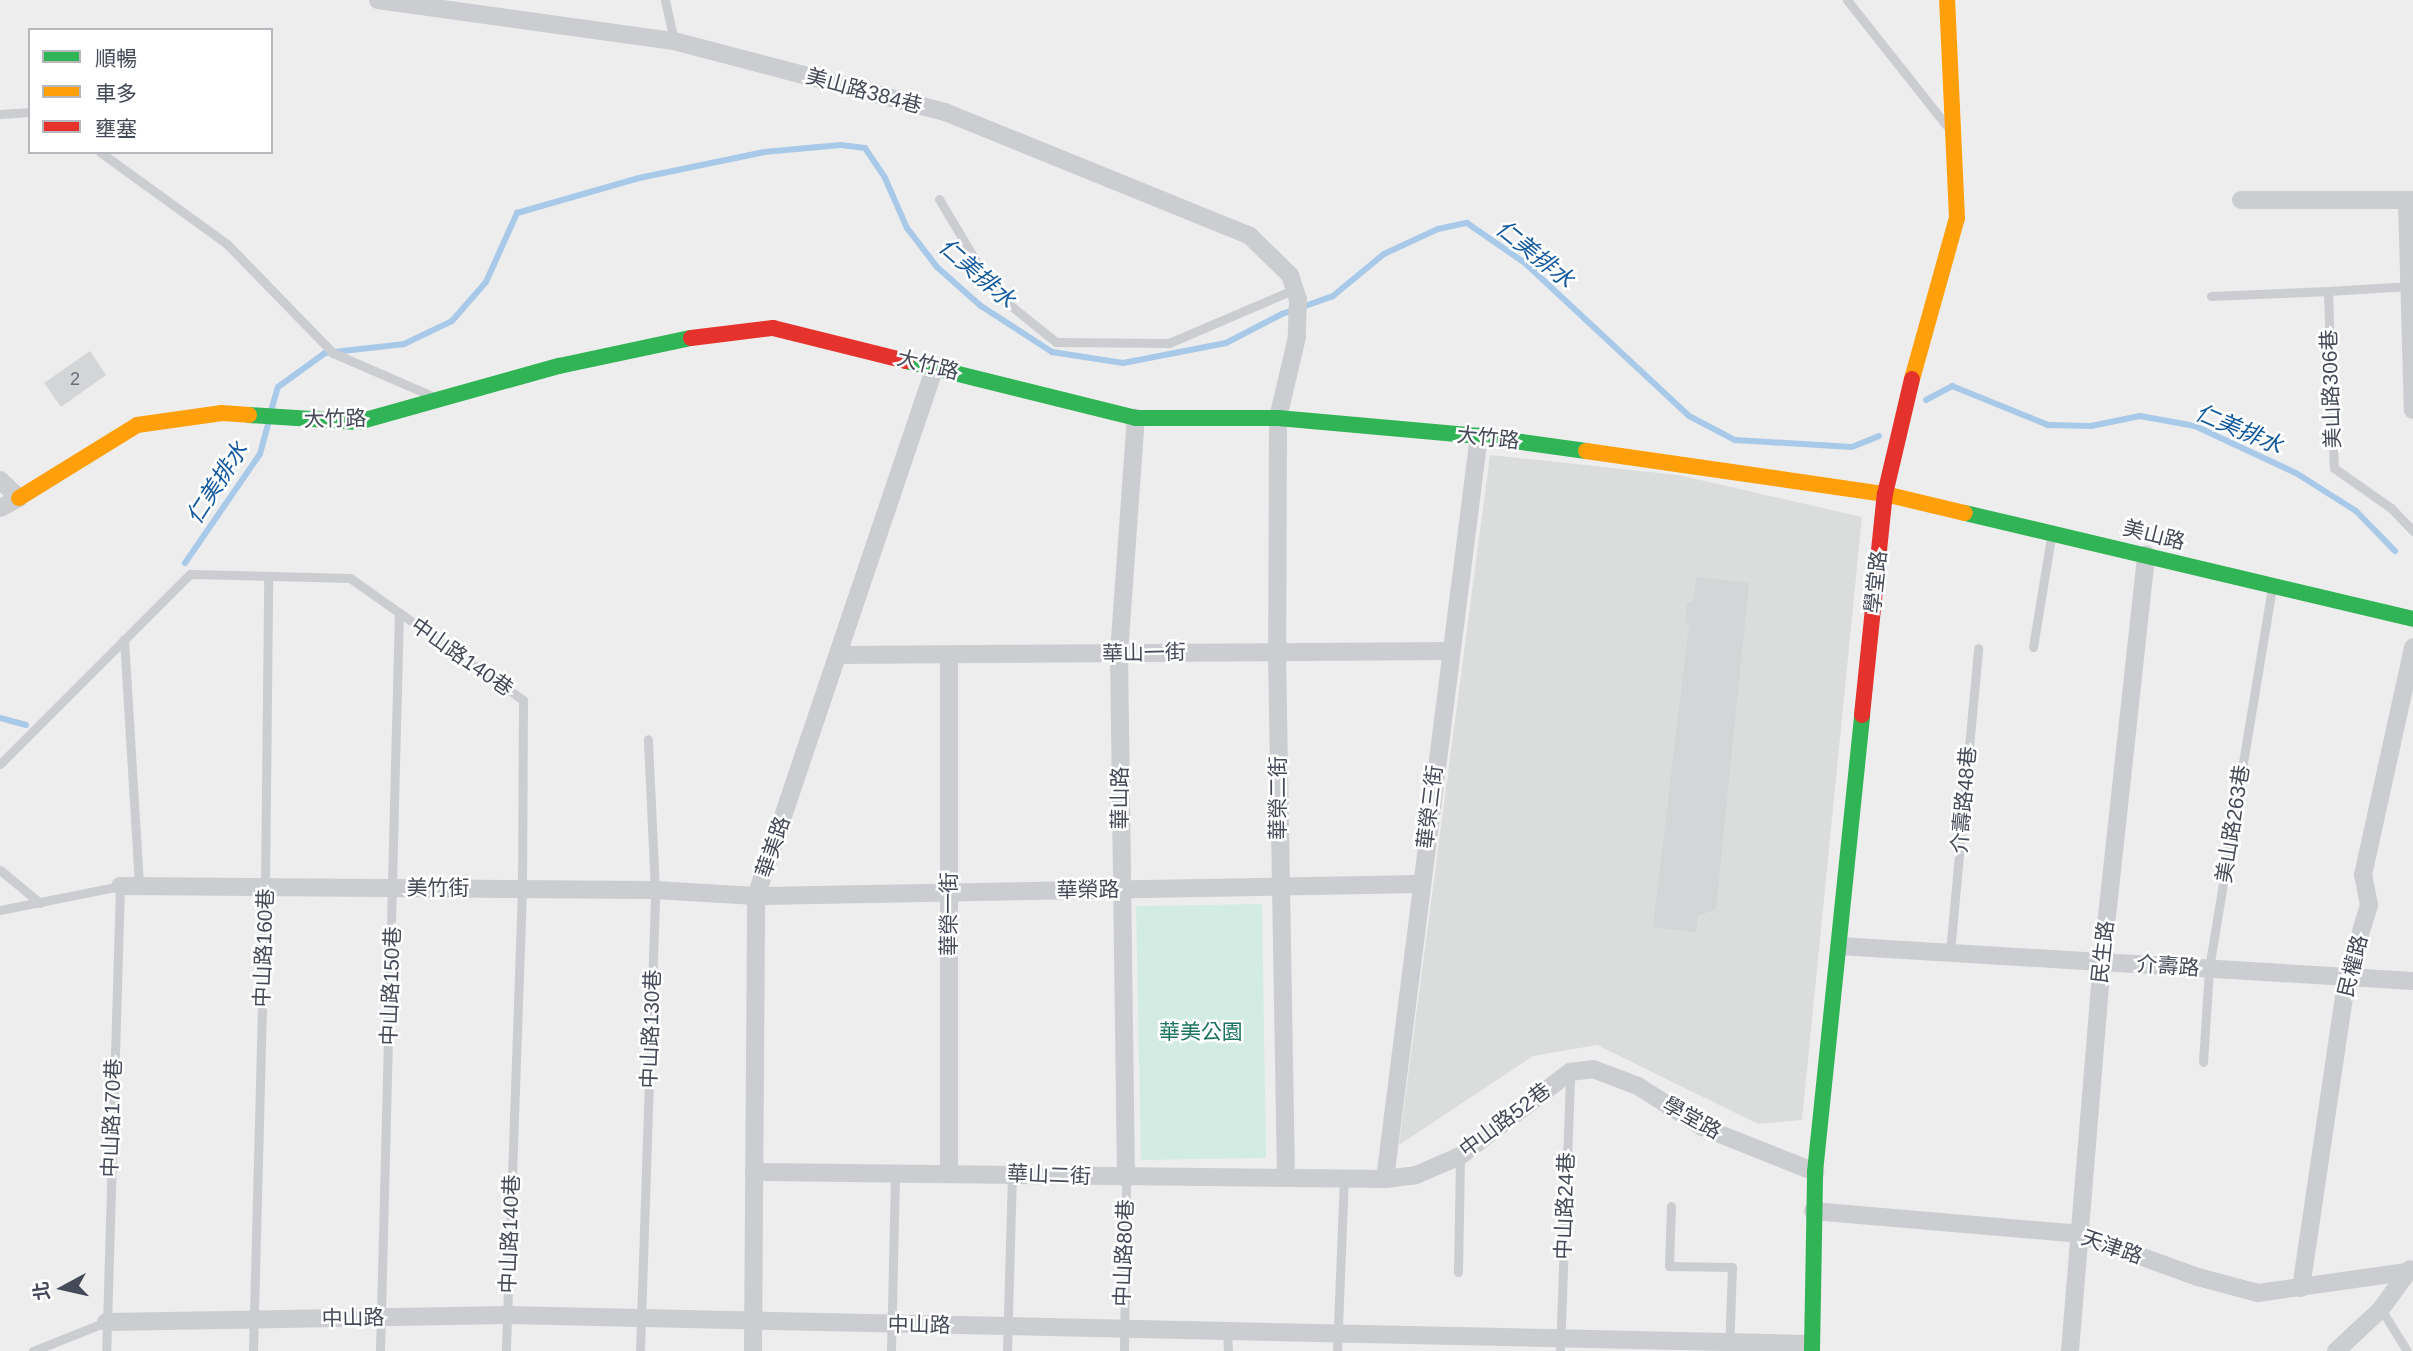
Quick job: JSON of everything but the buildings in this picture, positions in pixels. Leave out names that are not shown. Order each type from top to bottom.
[{"type":"street","name":"美山路384巷","points":[[379,0],[674,41],[945,112],[1250,236],[1290,275],[1296,294]]},
{"type":"street","name":"學堂路","points":[[1812,1348],[1815,1172],[1885,494],[1902,414],[1957,218],[1947,0]]},
{"type":"street","points":[[2241,201],[2410,200],[2413,410]]},
{"type":"street","name":"華榮二街","points":[[1286,1178],[1279,887],[1278,418],[1297,337],[1296,294]]},
{"type":"street","name":"大竹路","points":[[0,508],[137,425],[222,413],[358,422],[444,402],[559,366],[732,330],[773,328],[813,335],[1136,418],[1278,418],[1479,436],[1885,494]]},
{"type":"street","name":"華美路","points":[[753,1351],[756,896],[935,367]]},
{"type":"street","name":"華山路","points":[[1126,1178],[1120,890],[1119,653],[1136,418]]},
{"type":"street","name":"華榮三街","points":[[1385,1180],[1420,884],[1479,436]]},
{"type":"street","points":[[0,480],[19,498]]},
{"type":"street","name":"美山路","points":[[1885,494],[2413,619]]},
{"type":"street","name":"民生路","points":[[2070,1351],[2102,962],[2146,554]]},
{"type":"street","name":"民權路","points":[[2301,1288],[2347,977],[2369,905],[2363,875],[2413,647]]},
{"type":"street","name":"華山一街","points":[[839,655],[1450,651]]},
{"type":"street","name":"華榮一街","points":[[949,656],[949,1171]]},
{"type":"street","name":"華榮路","points":[[756,896],[1420,884]]},
{"type":"street","name":"美竹街","points":[[120,886],[655,890],[756,896]]},
{"type":"street","name":"介壽路","points":[[1839,946],[2413,981]]},
{"type":"street","name":"學堂路","points":[[1570,1072],[1593,1069],[1638,1086],[1702,1127],[1815,1172]]},
{"type":"street","name":"中山路52巷","points":[[1344,1179],[1385,1180],[1416,1175],[1460,1156],[1570,1072]]},
{"type":"street","name":"華山二街","points":[[754,1172],[949,1171],[1126,1178],[1344,1179]]},
{"type":"street","name":"天津路","points":[[1813,1211],[2079,1234],[2198,1278],[2258,1293],[2409,1270]]},
{"type":"street","points":[[2336,1351],[2381,1309],[2409,1270]]},
{"type":"street","name":"中山路","points":[[106,1322],[507,1315],[1227,1332],[1336,1343],[1812,1348]]},
{"type":"lane","points":[[665,0],[674,41]]},
{"type":"lane","points":[[1847,0],[1954,134]]},
{"type":"lane","points":[[0,114],[28,112]]},
{"type":"lane","points":[[103,154],[227,244],[333,353],[444,402]]},
{"type":"lane","points":[[939,199],[995,293],[1056,342],[1169,343],[1296,294]]},
{"type":"lane","points":[[2211,296],[2410,286]]},
{"type":"lane","name":"美山路306巷","points":[[2328,291],[2333,468],[2391,508],[2413,531]]},
{"type":"lane","points":[[2033,647],[2052,532]]},
{"type":"lane","name":"中山路140巷","points":[[0,764],[190,574],[349,578],[523,700],[522,889],[506,1351]]},
{"type":"lane","name":"中山路160巷","points":[[253,1351],[265,887],[268,576]]},
{"type":"lane","name":"美山路263巷","points":[[2203,1062],[2209,968],[2272,587]]},
{"type":"lane","name":"中山路150巷","points":[[380,1351],[400,613]]},
{"type":"lane","points":[[124,639],[139,886]]},
{"type":"lane","name":"介壽路48巷","points":[[1950,952],[1978,648]]},
{"type":"lane","name":"中山路130巷","points":[[640,1351],[655,890],[648,739]]},
{"type":"lane","points":[[0,870],[40,902]]},
{"type":"lane","points":[[0,910],[120,886]]},
{"type":"lane","name":"中山路170巷","points":[[106,1351],[120,886]]},
{"type":"lane","name":"中山路24巷","points":[[1560,1345],[1570,1072]]},
{"type":"lane","points":[[1458,1272],[1460,1156]]},
{"type":"lane","points":[[891,1351],[895,1171]]},
{"type":"lane","points":[[1007,1351],[1012,1174]]},
{"type":"lane","name":"中山路80巷","points":[[1124,1351],[1122,1329],[1126,1178]]},
{"type":"lane","points":[[1336,1343],[1344,1179]]},
{"type":"lane","points":[[1671,1206],[1669,1266],[1732,1267],[1729,1347]]},
{"type":"lane","points":[[2381,1309],[2407,1351]]},
{"type":"lane","name":"中山路","points":[[33,1351],[106,1322]]},
{"type":"lane","points":[[1227,1332],[1228,1351]]},
{"type":"shaded area","points":[[1490,455],[1678,475],[1862,517],[1802,1120],[1758,1124],[1597,1045],[1533,1056],[1399,1145]]},
{"type":"green space","name":"華美公園","points":[[1262,904],[1266,1158],[1141,1160],[1136,906]]},
{"type":"waterway","name":"仁美排水","points":[[271,411],[278,387],[325,353],[404,344],[452,321],[486,282],[517,213],[639,178],[764,152],[841,145],[865,148],[885,178],[907,228],[937,267],[981,306],[1052,352],[1123,363],[1226,343],[1282,314],[1333,296],[1384,254],[1438,229],[1467,223],[1525,263],[1689,416],[1735,440],[1852,447],[1879,436]]},
{"type":"waterway","name":"仁美排水","points":[[1926,400],[1952,386],[2048,425],[2091,426],[2140,416],[2195,426],[2296,473],[2356,511],[2395,551]]},
{"type":"waterway","name":"仁美排水","points":[[185,563],[260,454],[269,421]]},
{"type":"waterway","name":"仁美排水","points":[[0,718],[26,725]]},
{"type":"traffic: fast","points":[[249,415],[358,422],[559,366],[691,338]]},
{"type":"traffic: fast","points":[[906,361],[1136,418],[1278,418],[1479,436],[1586,451]]},
{"type":"traffic: fast","points":[[1965,513],[2413,619]]},
{"type":"traffic: fast","points":[[1812,1351],[1815,1172],[1862,715]]},
{"type":"traffic: slow","points":[[1912,379],[1957,218],[1947,0]]},
{"type":"traffic: slow","points":[[19,498],[137,425],[222,413],[249,415]]},
{"type":"traffic: slow","points":[[1586,451],[1885,494],[1965,513]]},
{"type":"traffic: jam","points":[[691,338],[773,328],[906,361]]},
{"type":"traffic: jam","points":[[1862,715],[1885,494],[1912,379]]}]
